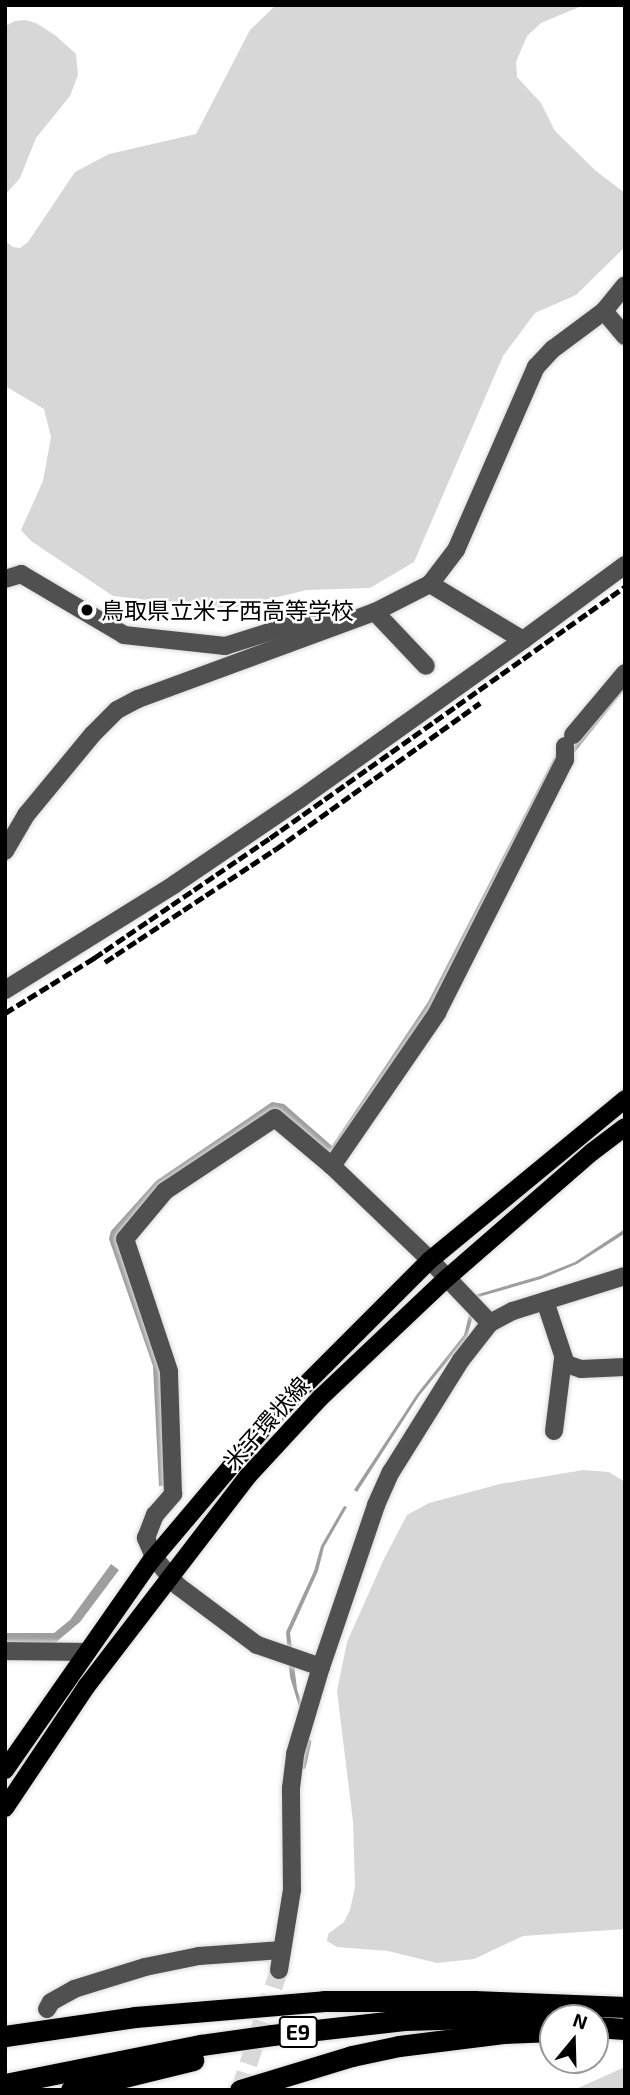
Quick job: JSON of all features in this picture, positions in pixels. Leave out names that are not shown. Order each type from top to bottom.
[{"type":"highway","points":[[5,2036],[135,2017],[324,2001],[486,2001],[625,2007]]},
{"type":"highway","name":"E9","points":[[5,2084],[201,2045],[404,2020],[539,2019]]},
{"type":"highway","name":"E9","points":[[71,2090],[202,2058],[273,2045],[405,2031],[539,2028]]},
{"type":"highway","points":[[240,2090],[352,2056],[400,2046],[539,2029]]},
{"type":"main road","name":"米子環状線","points":[[5,1770],[154,1557],[270,1420],[430,1260],[625,1099]]},
{"type":"main road","name":"米子環状線","points":[[5,1808],[86,1687],[248,1476],[320,1398],[447,1278],[592,1152],[625,1127]]},
{"type":"street","points":[[5,851],[26,815],[93,734],[117,710],[138,699],[375,612],[430,584],[456,550],[536,367],[553,349],[604,311],[625,285]]},
{"type":"street","points":[[604,311],[625,322]]},
{"type":"street","points":[[604,311],[625,336]]},
{"type":"street","points":[[5,990],[175,884],[300,799],[625,565]]},
{"type":"street","points":[[5,579],[21,574],[124,635],[225,646],[314,618],[337,624]]},
{"type":"street","points":[[430,584],[523,640]]},
{"type":"street","points":[[375,612],[426,666]]},
{"type":"street","points":[[332,1166],[437,1013],[568,747],[625,673]]},
{"type":"street","points":[[321,1667],[257,1646],[170,1578],[154,1557],[146,1538],[155,1515],[173,1494],[169,1371],[125,1239],[165,1191],[275,1118],[332,1166],[490,1322]]},
{"type":"street","points":[[279,1970],[292,1890],[291,1788],[295,1754],[321,1667],[376,1505],[391,1472],[461,1360],[490,1322],[545,1301],[625,1276]]},
{"type":"street","points":[[545,1301],[563,1359],[554,1431]]},
{"type":"street","points":[[563,1359],[573,1368],[625,1367]]},
{"type":"street","points":[[5,1651],[86,1652]]},
{"type":"street","points":[[47,2009],[51,2002],[74,1989],[145,1968],[199,1956],[282,1950]]},
{"type":"shaded area","points":[[276,5],[584,5],[541,23],[527,36],[516,62],[517,77],[541,103],[555,131],[596,171],[625,193],[625,247],[576,295],[535,313],[503,356],[414,562],[370,588],[307,590],[228,609],[113,596],[31,541],[21,530],[43,481],[51,437],[44,409],[5,386],[5,241],[20,248],[28,242],[75,172],[109,154],[196,134],[250,30]]},
{"type":"shaded area","points":[[25,20],[36,23],[55,35],[76,54],[78,75],[70,96],[36,138],[20,178],[5,195],[5,26]]},
{"type":"shaded area","points":[[625,679],[625,689],[575,752],[561,759],[432,1011],[332,1159],[276,1111],[118,1237],[164,1373],[169,1485],[159,1486],[153,1366],[109,1239],[111,1231],[156,1181],[272,1102],[284,1104],[332,1146],[428,1002],[557,752]]},
{"type":"shaded area","points":[[625,1229],[624,1234],[577,1264],[541,1279],[475,1298],[475,1295],[540,1276],[575,1262]]},
{"type":"shaded area","points":[[469,1315],[473,1316],[467,1337],[419,1396],[357,1492],[354,1490],[417,1394],[464,1335]]},
{"type":"shaded area","points":[[583,1470],[609,1472],[625,1482],[625,1929],[523,1936],[474,1959],[437,1963],[388,1951],[337,1947],[327,1941],[328,1934],[344,1922],[350,1910],[355,1887],[353,1822],[337,1691],[347,1642],[384,1559],[407,1515],[429,1503],[500,1484]]},
{"type":"shaded area","points":[[344,1506],[347,1507],[324,1547],[318,1571],[290,1633],[297,1689],[302,1705],[300,1710],[290,1677],[286,1632],[314,1571],[321,1546]]},
{"type":"shaded area","points":[[111,1564],[119,1570],[80,1622],[55,1643],[5,1643],[5,1633],[54,1633],[70,1620]]},
{"type":"shaded area","points":[[625,2067],[625,2090],[571,2090],[578,2088]]},
{"type":"waterway","points":[[303,1766],[308,1742]]},
{"type":"tunnel","points":[[240,2090],[279,1970]]},
{"type":"railway","points":[[5,1013],[94,958],[270,838],[625,587]]},
{"type":"railway","points":[[105,962],[276,849],[480,703]]},
{"type":"place","name":"鳥取県立米子西高等学校","points":[[87,610]]}]
